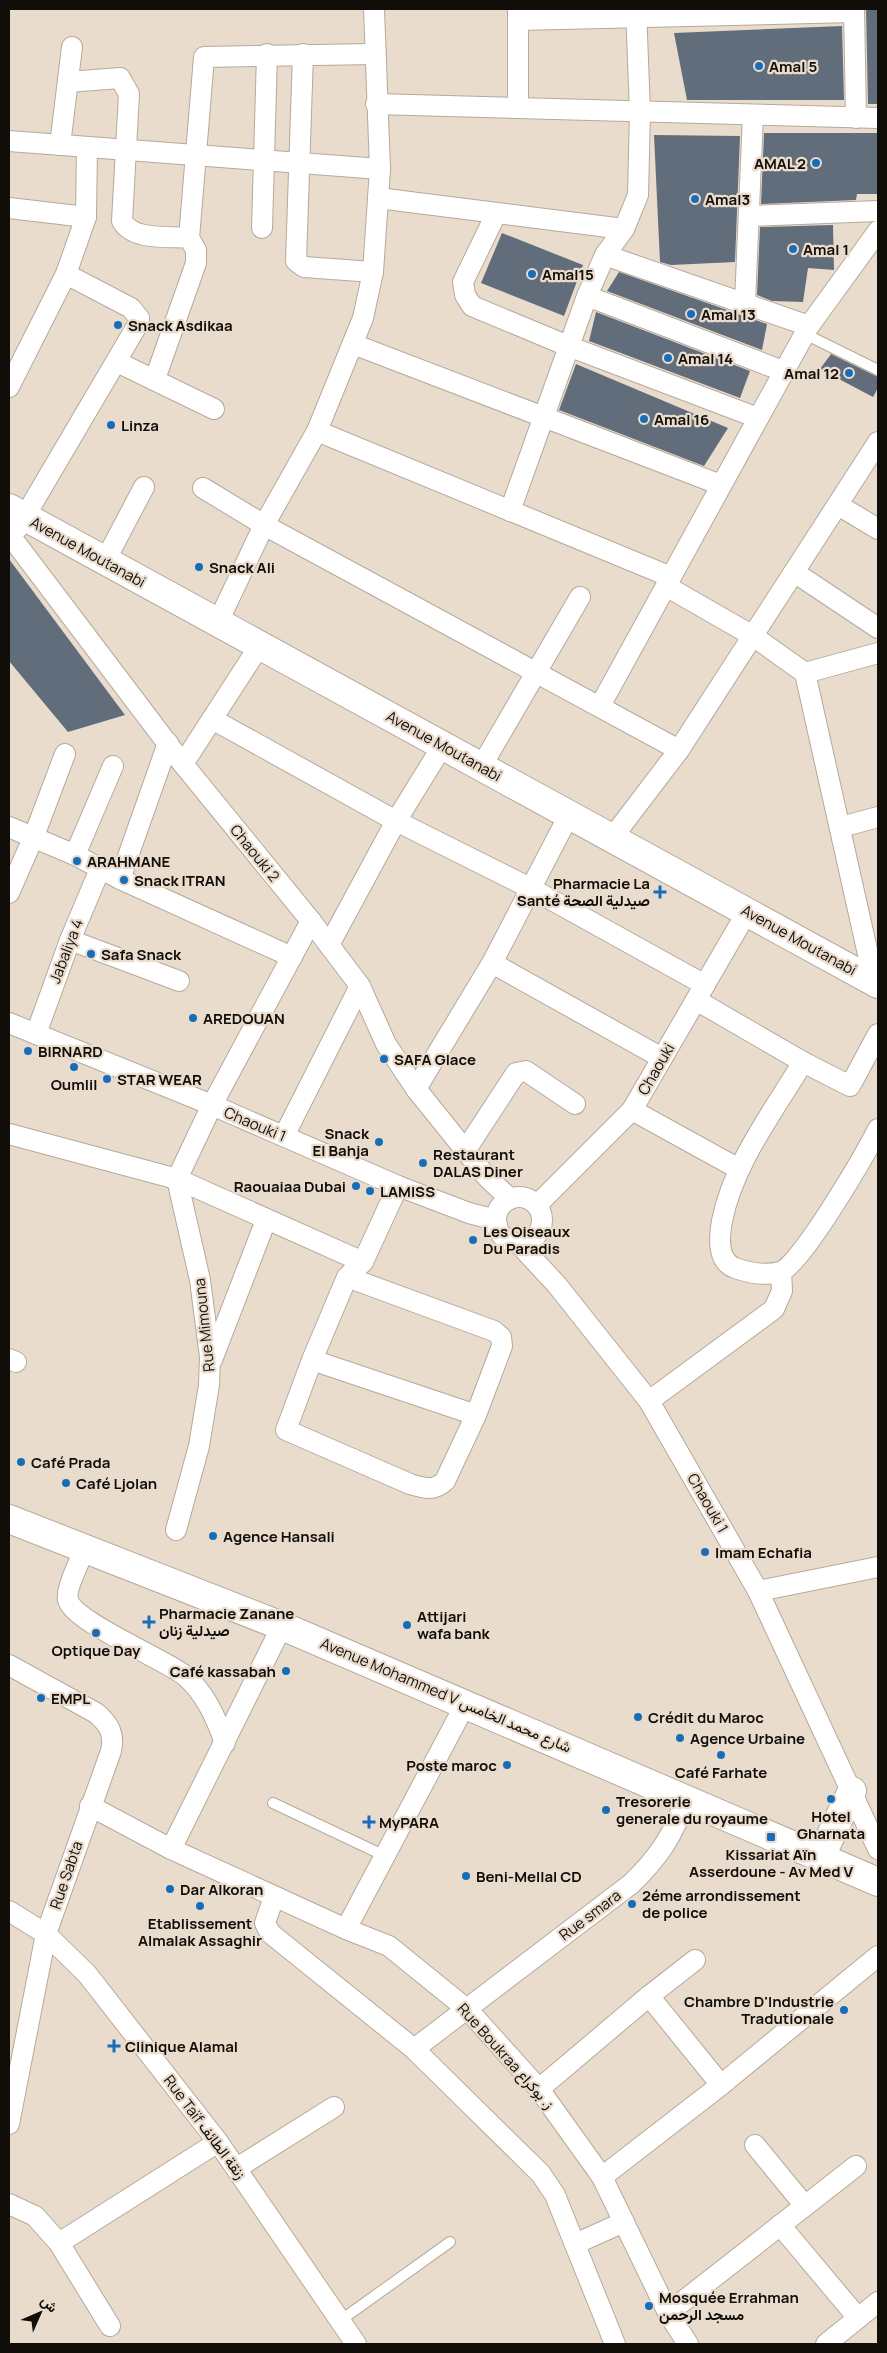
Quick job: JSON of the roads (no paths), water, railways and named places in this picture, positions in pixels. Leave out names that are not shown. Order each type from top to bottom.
[{"type":"main road","name":"Avenue Moutanabi","points":[[13,526],[105,561],[876,983]]},
{"type":"main road","name":"Avenue Mohammed V شارع محمد الخامس","points":[[9,1519],[282,1626],[466,1703],[878,1882]]},
{"type":"main road","points":[[820,1858],[852,1791]]},
{"type":"street","points":[[218,622],[264,525],[317,431],[363,318],[373,272],[380,169],[376,104],[374,9]]},
{"type":"street","points":[[518,108],[518,14],[854,10],[856,118]]},
{"type":"street","points":[[510,511],[586,296],[605,255],[624,229],[638,195],[640,112],[636,13]]},
{"type":"street","points":[[60,145],[72,47]]},
{"type":"street","points":[[155,379],[196,263],[196,250],[189,238],[204,57],[267,54],[375,54]]},
{"type":"street","points":[[262,228],[267,54]]},
{"type":"street","points":[[303,54],[296,261],[304,267],[373,272]]},
{"type":"street","points":[[68,82],[120,78],[129,94],[122,221],[127,229],[135,233],[189,238]]},
{"type":"street","points":[[376,104],[878,118]]},
{"type":"street","points":[[745,303],[753,115]]},
{"type":"street","points":[[9,141],[380,169]]},
{"type":"street","points":[[9,387],[66,274],[86,217],[86,147]]},
{"type":"street","points":[[378,198],[624,229]]},
{"type":"street","points":[[9,208],[86,217]]},
{"type":"street","points":[[749,216],[878,211]]},
{"type":"street","points":[[496,214],[463,282],[465,295],[472,306],[568,346],[758,418]]},
{"type":"street","points":[[600,706],[807,330],[878,231]]},
{"type":"street","points":[[605,255],[745,303],[807,330]]},
{"type":"street","points":[[13,526],[117,362],[138,324],[138,318],[131,308],[66,274]]},
{"type":"street","points":[[586,296],[784,371]]},
{"type":"street","points":[[352,344],[721,485]]},
{"type":"street","points":[[117,362],[214,409]]},
{"type":"street","points":[[317,431],[510,511],[668,582],[753,636],[805,673],[876,983]]},
{"type":"street","points":[[612,838],[679,750],[878,442]]},
{"type":"street","points":[[105,561],[144,487]]},
{"type":"street","points":[[203,488],[264,525],[679,750]]},
{"type":"street","points":[[838,505],[878,529]]},
{"type":"street","name":"Chaouki 2","points":[[13,526],[183,764],[311,921],[360,986],[386,1044],[416,1089],[486,1176],[510,1199]]},
{"type":"street","points":[[794,572],[878,628]]},
{"type":"street","points":[[481,767],[580,597]]},
{"type":"street","points":[[183,764],[260,646]]},
{"type":"street","points":[[805,673],[878,653]]},
{"type":"street","points":[[212,719],[396,821],[532,889],[701,993],[803,1062],[850,1086],[878,1034]]},
{"type":"street","points":[[120,879],[168,743]]},
{"type":"street","points":[[329,945],[396,821],[442,745]]},
{"type":"street","points":[[9,893],[34,836],[65,754]]},
{"type":"street","points":[[75,855],[113,766]]},
{"type":"street","points":[[416,1089],[492,963],[569,815]]},
{"type":"street","points":[[841,827],[878,817]]},
{"type":"street","points":[[9,828],[34,836],[120,879],[292,957]]},
{"type":"street","name":"Jabaliya 4","points":[[36,1034],[70,940],[100,869]]},
{"type":"street","name":"Chaouki","points":[[537,1205],[632,1110],[746,912]]},
{"type":"street","points":[[177,1179],[212,1105],[311,921]]},
{"type":"street","points":[[70,940],[179,980]]},
{"type":"street","points":[[492,963],[662,1058]]},
{"type":"street","points":[[284,1136],[360,986]]},
{"type":"street","name":"Chaouki 1","points":[[9,1023],[212,1105],[398,1186],[469,1213],[497,1220]]},
{"type":"street","points":[[803,1062],[740,1169],[722,1221],[720,1251],[729,1266],[751,1274],[781,1272],[801,1254],[878,1129]]},
{"type":"street","points":[[465,1151],[516,1074],[526,1071],[575,1104]]},
{"type":"street","points":[[632,1110],[740,1169]]},
{"type":"street","points":[[9,1134],[177,1179],[363,1262]]},
{"type":"street","name":"Chaouki 2","points":[[486,1176],[497,1220]]},
{"type":"street","name":"Rue Mimouna","points":[[176,1530],[199,1446],[209,1385],[209,1366],[200,1280],[177,1179]]},
{"type":"street","points":[[348,1277],[494,1331],[501,1337],[502,1346],[476,1415],[444,1481],[432,1489],[403,1481],[286,1430],[312,1360],[348,1277],[363,1262],[398,1186]]},
{"type":"street","points":[[528,1198],[537,1205],[543,1220],[537,1235],[526,1243],[518,1243],[505,1238],[497,1220],[499,1208],[510,1199],[528,1198]]},
{"type":"street","points":[[209,1366],[266,1220]]},
{"type":"street","name":"Chaouki 1","points":[[537,1235],[557,1285]]},
{"type":"street","name":"Chaouki 1","points":[[518,1243],[557,1285],[649,1401],[758,1591],[878,1849]]},
{"type":"street","points":[[649,1401],[774,1308],[782,1291],[781,1272]]},
{"type":"street","points":[[312,1360],[476,1415]]},
{"type":"street","points":[[85,1550],[68,1592],[70,1603],[84,1617],[170,1665],[192,1682],[214,1716],[225,1743]]},
{"type":"street","points":[[758,1591],[878,1567]]},
{"type":"street","points":[[171,1849],[282,1626]]},
{"type":"street","name":"Rue Sabta","points":[[9,1665],[96,1713],[110,1729],[113,1737],[111,1751],[46,1934],[9,2124]]},
{"type":"street","points":[[346,1929],[466,1703]]},
{"type":"street","name":"Rue smara","points":[[414,2049],[468,2010],[631,1884],[643,1872],[674,1831],[685,1798]]},
{"type":"street","name":"Rue Boukraa ز. بوكراع","points":[[90,1806],[171,1849],[274,1897],[388,1946],[468,2010],[539,2089],[602,2177],[668,2312],[688,2344]]},
{"type":"street","points":[[274,1897],[266,1917],[266,1928],[414,2049],[535,2166],[555,2195],[615,2344]]},
{"type":"street","name":"Rue Taïf زنقة الطائف","points":[[9,1911],[46,1934],[87,1974],[237,2168],[356,2344]]},
{"type":"street","points":[[602,2177],[721,2085],[878,1956]]},
{"type":"street","points":[[539,2089],[648,1996],[695,1960]]},
{"type":"street","points":[[648,1996],[721,2085]]},
{"type":"street","points":[[237,2168],[334,2107]]},
{"type":"street","points":[[59,2243],[218,2142]]},
{"type":"street","points":[[755,2145],[805,2206]]},
{"type":"street","points":[[668,2312],[856,2166]]},
{"type":"street","points":[[9,2204],[35,2216],[59,2243],[110,2326]]},
{"type":"street","points":[[575,2244],[624,2222]]},
{"type":"street","points":[[780,2225],[858,2318]]},
{"type":"street","points":[[826,2344],[878,2302]]},
{"type":"lane","points":[[807,330],[878,370]]},
{"type":"lane","points":[[273,1803],[385,1856]]},
{"type":"lane","points":[[341,2320],[450,2242]]},
{"type":"place","name":"Amal 5","points":[[759,66]]},
{"type":"place","name":"AMAL 2","points":[[816,163]]},
{"type":"place","name":"Amal3","points":[[695,199]]},
{"type":"place","name":"Amal 1","points":[[793,249]]},
{"type":"place","name":"Amal15","points":[[532,274]]},
{"type":"place","name":"Amal 13","points":[[691,314]]},
{"type":"place","name":"Snack Asdikaa","points":[[118,325]]},
{"type":"place","name":"Amal 14","points":[[668,358]]},
{"type":"place","name":"Amal 12","points":[[849,373]]},
{"type":"place","name":"Amal 16","points":[[644,419]]},
{"type":"place","name":"Linza","points":[[111,425]]},
{"type":"place","name":"Snack Ali","points":[[199,567]]},
{"type":"place","name":"ARAHMANE","points":[[77,861]]},
{"type":"place","name":"Snack ITRAN","points":[[124,880]]},
{"type":"place","name":"Pharmacie La Santé صيدلية الصحة","points":[[660,892]]},
{"type":"place","name":"Safa Snack","points":[[91,954]]},
{"type":"place","name":"AREDOUAN","points":[[193,1018]]},
{"type":"place","name":"BIRNARD","points":[[28,1051]]},
{"type":"place","name":"SAFA Glace","points":[[384,1059]]},
{"type":"place","name":"Oumlil","points":[[74,1067]]},
{"type":"place","name":"STAR WEAR","points":[[107,1079]]},
{"type":"place","name":"Snack El Bahja","points":[[379,1142]]},
{"type":"place","name":"Restaurant DALAS Diner","points":[[423,1163]]},
{"type":"place","name":"Raouaiaa Dubai","points":[[356,1186]]},
{"type":"place","name":"LAMISS","points":[[370,1191]]},
{"type":"place","name":"Les Oiseaux Du Paradis","points":[[473,1240]]},
{"type":"place","name":"Café Prada","points":[[21,1462]]},
{"type":"place","name":"Café Ljolan","points":[[66,1483]]},
{"type":"place","name":"Agence Hansali","points":[[213,1536]]},
{"type":"place","name":"Imam Echafia","points":[[705,1552]]},
{"type":"place","name":"Pharmacie Zanane صيدلية زنان","points":[[149,1622]]},
{"type":"place","name":"Attijari wafa bank","points":[[407,1625]]},
{"type":"place","name":"Optique Day","points":[[96,1633]]},
{"type":"place","name":"Café kassabah","points":[[286,1671]]},
{"type":"place","name":"EMPL","points":[[41,1698]]},
{"type":"place","name":"Crédit du Maroc","points":[[638,1717]]},
{"type":"place","name":"Agence Urbaine","points":[[680,1738]]},
{"type":"place","name":"Café Farhate","points":[[721,1755]]},
{"type":"place","name":"Poste maroc","points":[[507,1765]]},
{"type":"place","name":"Hotel Gharnata","points":[[831,1799]]},
{"type":"place","name":"Tresorerie generale du royaume","points":[[606,1810]]},
{"type":"place","name":"MyPARA","points":[[369,1822]]},
{"type":"place","name":"Kissariat Aïn Asserdoune - Av Med V","points":[[771,1837]]},
{"type":"place","name":"Beni-Mellal CD","points":[[466,1876]]},
{"type":"place","name":"Dar Alkoran","points":[[170,1889]]},
{"type":"place","name":"2éme arrondissement de police","points":[[632,1904]]},
{"type":"place","name":"Etablissement Almalak Assaghir","points":[[200,1906]]},
{"type":"place","name":"Chambre D'Industrie Tradutionale","points":[[844,2010]]},
{"type":"place","name":"Clinique Alamal","points":[[114,2046]]},
{"type":"place","name":"Mosquée Errahman مسجد الرحمن","points":[[649,2306]]}]
